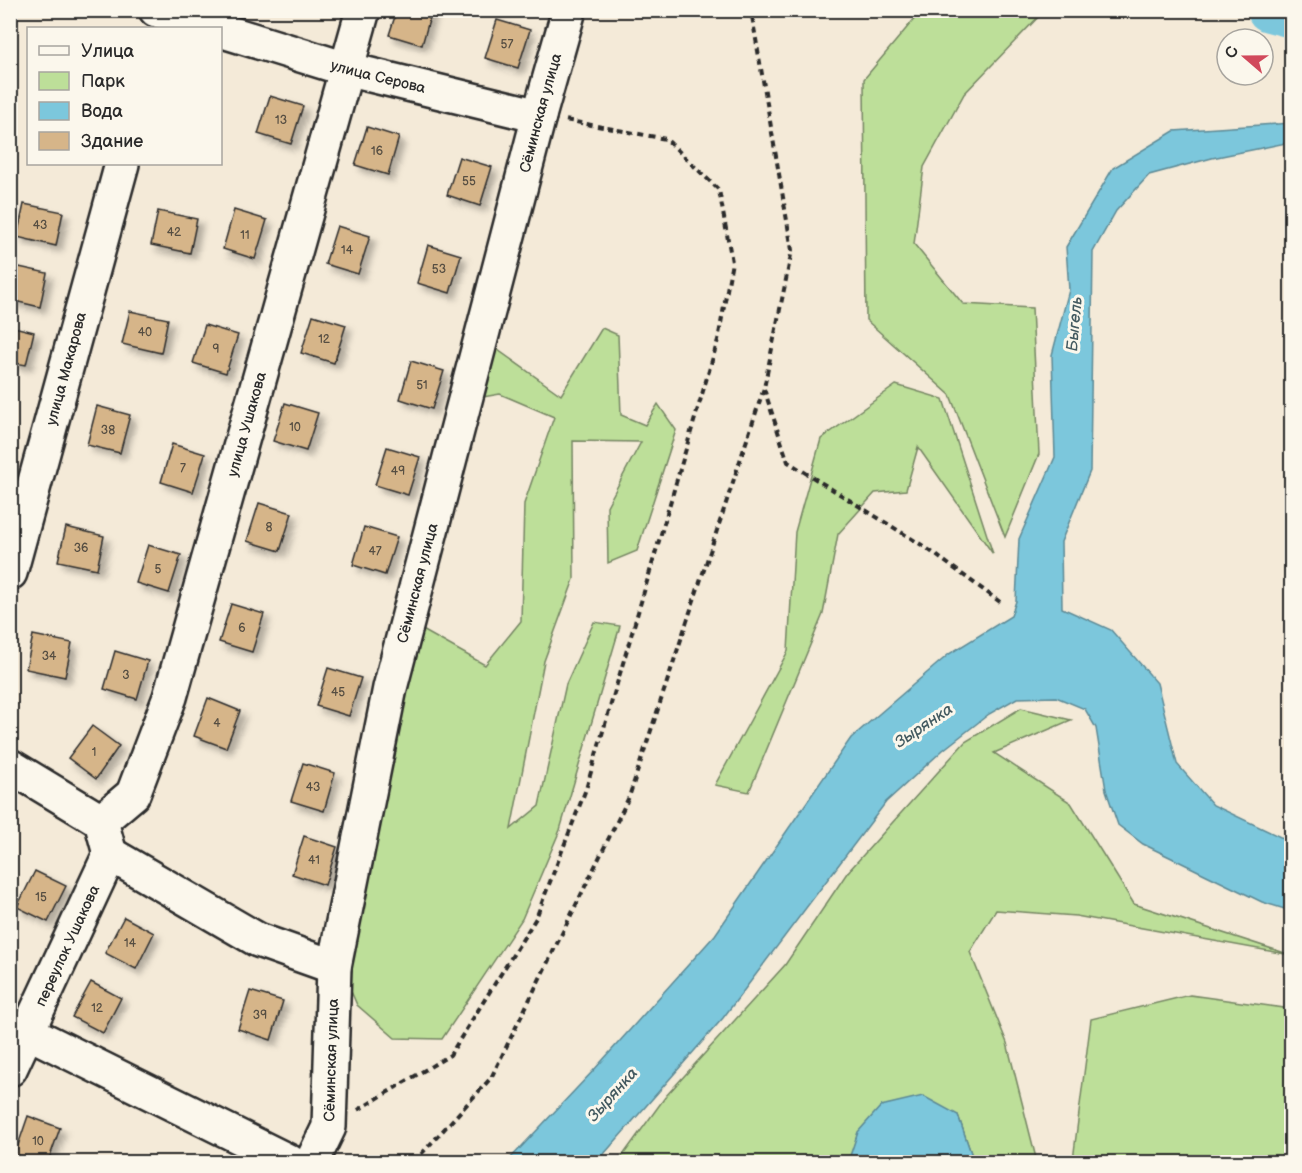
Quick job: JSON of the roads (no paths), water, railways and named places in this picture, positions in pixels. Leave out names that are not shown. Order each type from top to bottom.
[{"type":"street","name":"улица Ушакова","points":[[101,821],[133,794],[170,697],[363,10]]},
{"type":"street","name":"Сёминская улица","points":[[312,1162],[329,1127],[334,967],[390,688],[539,116],[569,10]]},
{"type":"street","points":[[161,16],[210,27]]},
{"type":"street","name":"улица Серова","points":[[222,31],[346,69],[539,116]]},
{"type":"street","name":"улица Макарова","points":[[10,573],[122,165]]},
{"type":"street","points":[[10,766],[101,821],[110,854],[258,940],[334,967]]},
{"type":"street","name":"переулок Ушакова","points":[[10,1069],[110,854]]},
{"type":"street","points":[[28,1032],[290,1162]]},
{"type":"water","name":"Зырянка","points":[[1291,123],[1291,142],[1212,158],[1149,175],[1116,211],[1093,252],[1090,471],[1061,542],[1062,608],[1111,630],[1157,683],[1177,764],[1213,805],[1291,842],[1291,911],[1262,902],[1143,844],[1118,825],[1106,790],[1096,728],[1085,709],[1056,697],[1017,698],[989,714],[943,750],[886,802],[723,1018],[597,1162],[507,1162],[593,1071],[715,935],[851,738],[949,654],[1011,616],[1016,601],[1019,539],[1055,457],[1052,355],[1069,290],[1066,247],[1113,168],[1174,131]]},
{"type":"water","points":[[923,1096],[958,1115],[974,1162],[848,1162],[858,1132],[881,1106]]},
{"type":"waterway","name":"Быгель","points":[[1269,10],[1292,16]]}]
